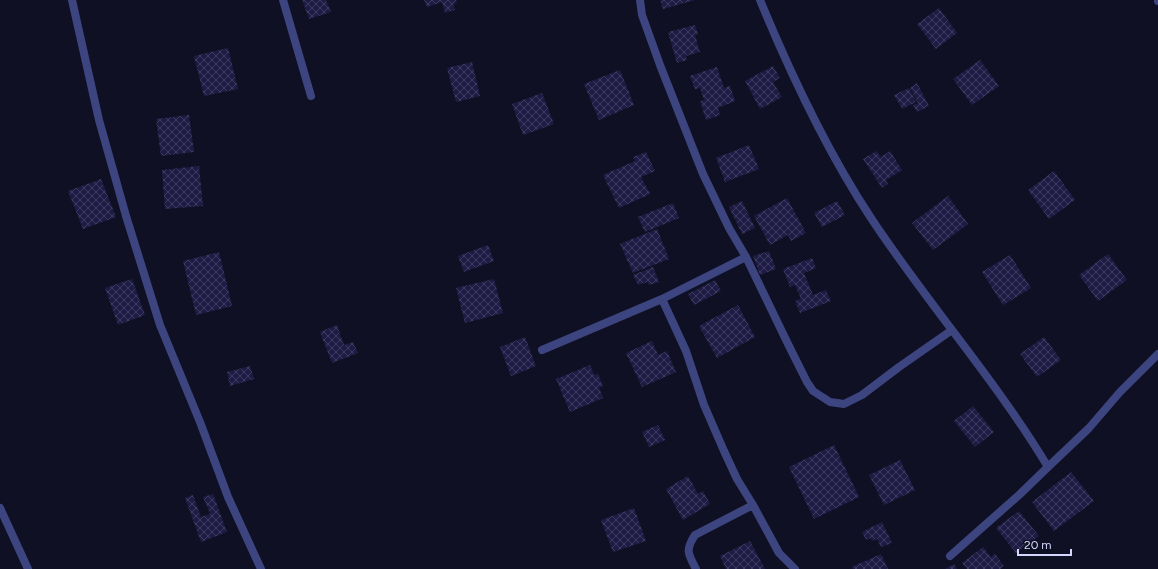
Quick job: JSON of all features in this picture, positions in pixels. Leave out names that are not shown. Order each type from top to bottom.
[{"type":"street","points":[[72,0],[101,127],[126,216],[160,325],[200,422],[228,497],[261,569]]},
{"type":"street","points":[[283,0],[310,96]]},
{"type":"street","points":[[640,0],[642,15],[660,65],[703,174],[729,228],[746,257],[807,382],[813,391],[830,402],[844,404],[862,395],[952,330]]},
{"type":"street","points":[[760,0],[785,60],[836,161],[890,246],[1014,414],[1048,467]]},
{"type":"street","points":[[542,350],[662,299],[746,257]]},
{"type":"street","points":[[662,299],[686,351],[704,404],[737,479],[780,554],[795,569]]},
{"type":"street","points":[[950,556],[1019,495],[1089,428],[1120,392],[1158,354]]},
{"type":"street","points":[[696,569],[689,556],[688,550],[690,542],[695,535],[753,505]]},
{"type":"street","points":[[0,508],[28,569]]},
{"type":"building","points":[[302,0],[326,0],[331,12],[309,19]]},
{"type":"building","points":[[424,0],[456,0],[457,3],[453,4],[455,10],[445,13],[442,2],[427,7]]},
{"type":"building","points":[[660,0],[695,0],[663,9]]},
{"type":"building","points":[[939,8],[957,33],[936,49],[917,24]]},
{"type":"building","points":[[695,25],[698,34],[695,35],[700,52],[686,56],[687,60],[677,63],[668,32]]},
{"type":"building","points":[[228,48],[238,89],[204,96],[194,56]]},
{"type":"building","points":[[980,60],[999,86],[972,105],[953,79]]},
{"type":"building","points":[[472,62],[480,96],[456,102],[447,68]]},
{"type":"building","points":[[773,66],[780,78],[773,82],[782,97],[760,109],[745,81]]},
{"type":"building","points":[[717,67],[724,88],[730,86],[735,101],[718,108],[720,115],[706,120],[700,101],[704,100],[700,88],[695,89],[690,76]]},
{"type":"building","points":[[620,70],[634,105],[599,120],[584,84]]},
{"type":"building","points":[[917,83],[929,106],[917,112],[913,105],[918,103],[910,88]]},
{"type":"building","points":[[909,88],[916,102],[902,109],[894,95]]},
{"type":"building","points":[[542,93],[554,124],[523,135],[512,104]]},
{"type":"building","points":[[189,115],[194,152],[161,156],[156,119]]},
{"type":"building","points":[[749,145],[759,169],[725,182],[716,158]]},
{"type":"building","points":[[876,151],[881,157],[890,151],[902,170],[886,180],[888,184],[882,188],[863,159]]},
{"type":"building","points":[[646,152],[655,171],[641,177],[650,194],[619,208],[603,175],[635,161],[633,157]]},
{"type":"building","points":[[199,166],[203,206],[165,209],[162,170]]},
{"type":"building","points":[[1054,171],[1075,200],[1049,219],[1028,190]]},
{"type":"building","points":[[101,179],[116,217],[83,229],[68,191]]},
{"type":"building","points":[[948,196],[968,224],[933,250],[912,223]]},
{"type":"building","points":[[787,198],[806,233],[791,241],[788,235],[770,245],[754,216]]},
{"type":"building","points":[[742,201],[755,228],[742,234],[729,207]]},
{"type":"building","points":[[837,201],[845,215],[822,227],[814,213]]},
{"type":"building","points":[[673,203],[679,218],[645,232],[638,217]]},
{"type":"building","points":[[657,229],[669,259],[633,273],[620,244]]},
{"type":"building","points":[[488,245],[494,261],[464,272],[458,256]]},
{"type":"building","points":[[769,251],[776,269],[760,275],[753,256]]},
{"type":"building","points":[[219,252],[232,306],[196,315],[183,261]]},
{"type":"building","points":[[1108,254],[1127,280],[1098,301],[1079,275]]},
{"type":"building","points":[[1010,255],[1031,288],[1003,305],[982,272]]},
{"type":"building","points":[[812,258],[816,268],[804,273],[813,295],[826,290],[831,301],[800,313],[795,301],[801,299],[795,285],[790,287],[783,269]]},
{"type":"building","points":[[653,267],[659,282],[649,285],[648,282],[638,285],[633,275]]},
{"type":"building","points":[[132,279],[145,315],[118,325],[105,288]]},
{"type":"building","points":[[494,279],[503,313],[465,323],[456,288]]},
{"type":"building","points":[[715,280],[721,291],[694,305],[688,294]]},
{"type":"building","points":[[738,305],[755,337],[717,358],[699,326]]},
{"type":"building","points":[[337,325],[344,345],[353,342],[358,353],[332,363],[320,332]]},
{"type":"building","points":[[525,337],[536,366],[511,376],[500,347]]},
{"type":"building","points":[[1044,337],[1061,360],[1037,377],[1020,354]]},
{"type":"building","points":[[652,341],[658,355],[667,351],[676,372],[642,387],[626,353]]},
{"type":"building","points":[[590,365],[594,375],[598,374],[603,386],[599,388],[603,398],[570,412],[556,379]]},
{"type":"building","points":[[250,366],[254,379],[230,386],[227,372]]},
{"type":"building","points":[[973,406],[994,432],[975,447],[954,421]]},
{"type":"building","points":[[658,425],[665,440],[649,447],[642,432]]},
{"type":"building","points":[[834,445],[859,497],[814,519],[789,467]]},
{"type":"building","points":[[900,460],[915,490],[884,505],[869,475]]},
{"type":"building","points":[[1071,472],[1094,501],[1054,531],[1032,502]]},
{"type":"building","points":[[688,476],[698,494],[703,491],[710,504],[683,520],[666,489]]},
{"type":"building","points":[[213,494],[227,532],[201,542],[185,498],[193,495],[201,517],[210,514],[203,497]]},
{"type":"building","points":[[634,508],[646,541],[613,552],[601,520]]},
{"type":"building","points":[[1019,511],[1039,536],[1016,553],[996,528]]},
{"type":"building","points":[[882,522],[892,543],[881,547],[877,539],[872,541],[871,538],[866,540],[862,532]]},
{"type":"building","points":[[750,541],[765,569],[726,569],[720,556]]},
{"type":"building","points":[[983,547],[991,557],[995,554],[1004,566],[1000,569],[967,569],[962,563]]},
{"type":"building","points":[[881,554],[888,569],[853,569],[852,567]]},
{"type":"building","points":[[954,564],[957,569],[945,569]]}]
